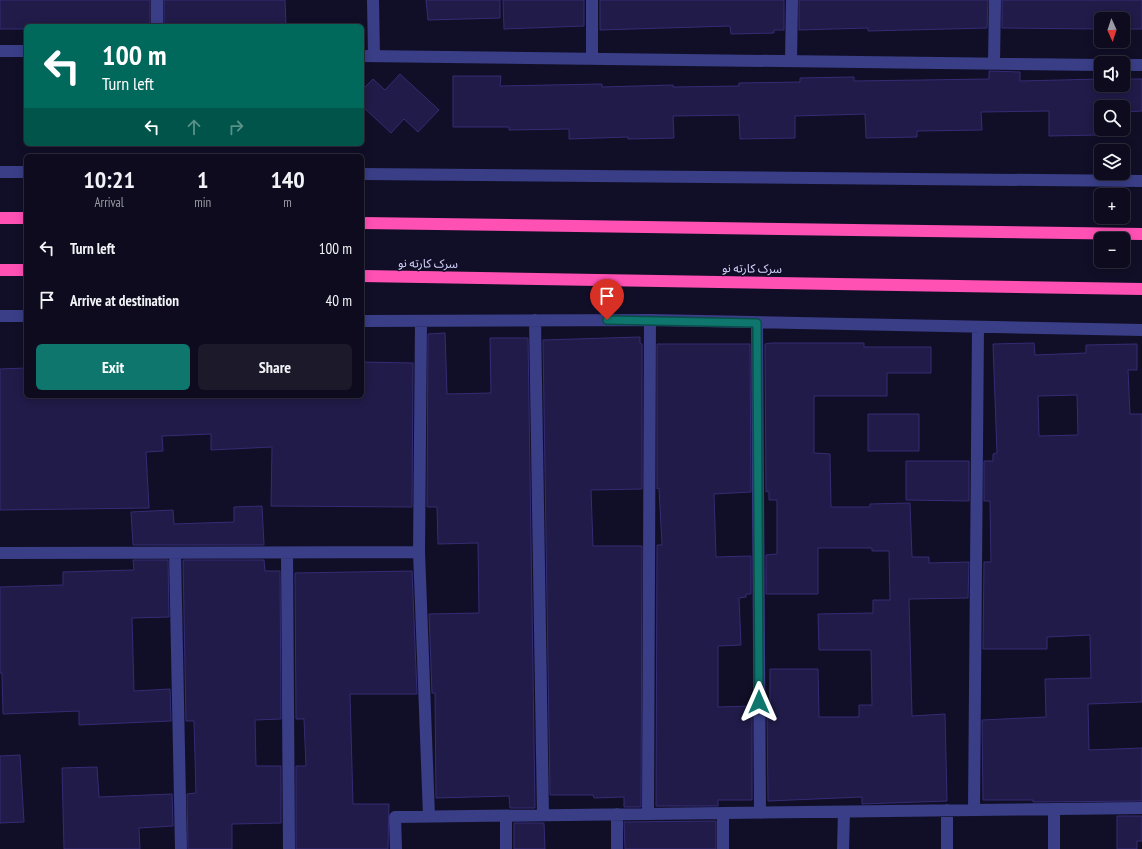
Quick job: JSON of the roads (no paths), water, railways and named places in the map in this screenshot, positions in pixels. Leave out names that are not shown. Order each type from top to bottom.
[{"type":"highway","points":[[0,218],[24,218]]},
{"type":"highway","points":[[364,223],[1142,234]]},
{"type":"highway","points":[[0,270],[24,270]]},
{"type":"highway","name":"سرک کارته نو","points":[[364,276],[1142,289]]},
{"type":"street","points":[[157,0],[157,24]]},
{"type":"street","points":[[373,0],[368,56],[1094,64]]},
{"type":"street","points":[[592,0],[592,58]]},
{"type":"street","points":[[791,61],[792,0]]},
{"type":"street","points":[[994,63],[995,0]]},
{"type":"street","points":[[0,51],[24,52]]},
{"type":"street","points":[[1130,65],[1142,65]]},
{"type":"street","points":[[0,172],[24,172]]},
{"type":"street","points":[[364,174],[1142,181]]},
{"type":"street","points":[[0,316],[24,316]]},
{"type":"street","points":[[535,320],[543,815]]},
{"type":"street","points":[[648,814],[650,320]]},
{"type":"street","points":[[364,321],[650,320],[1142,330]]},
{"type":"street","points":[[422,322],[419,552],[429,816]]},
{"type":"street","points":[[757,323],[760,813]]},
{"type":"street","points":[[974,810],[978,327]]},
{"type":"street","points":[[0,553],[419,552]]},
{"type":"street","points":[[175,553],[182,849]]},
{"type":"street","points":[[287,553],[289,849]]},
{"type":"street","points":[[396,849],[395,817],[1142,808]]},
{"type":"street","points":[[1054,809],[1054,849]]},
{"type":"street","points":[[947,810],[947,849]]},
{"type":"street","points":[[843,849],[844,812]]},
{"type":"street","points":[[723,813],[723,849]]},
{"type":"street","points":[[617,814],[617,849]]},
{"type":"street","points":[[506,816],[506,849]]}]
